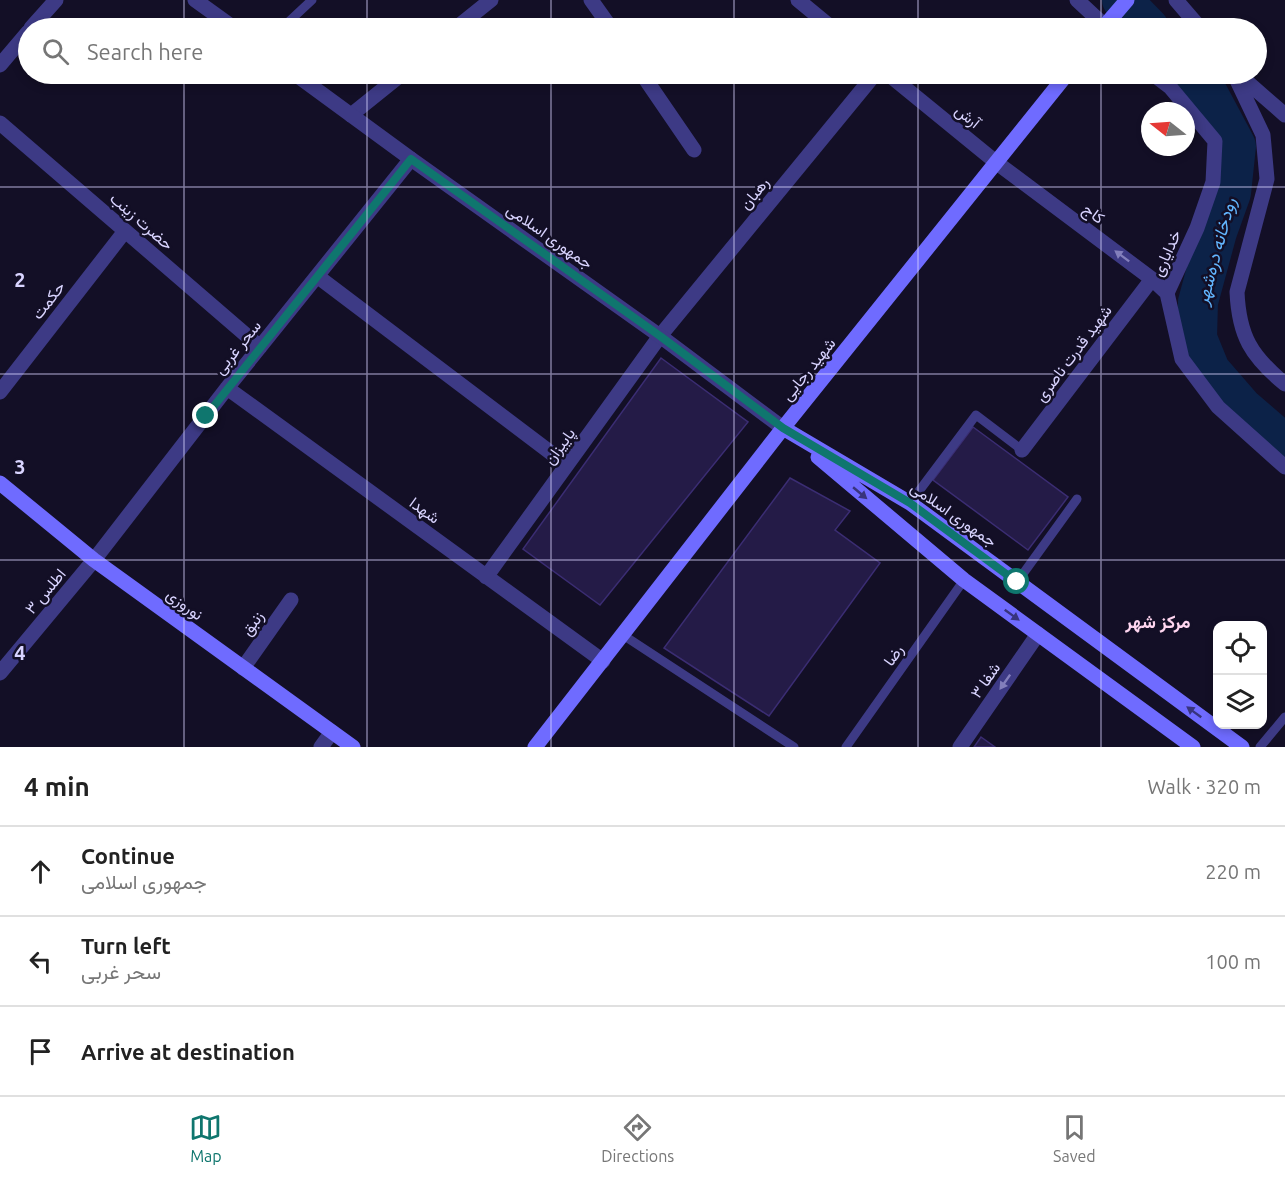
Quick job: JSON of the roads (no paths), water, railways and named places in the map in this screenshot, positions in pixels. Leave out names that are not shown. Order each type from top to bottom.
[{"type":"main road","points":[[1112,18],[1127,0]]},
{"type":"main road","name":"شهید رجایی","points":[[535,747],[783,428],[1060,84]]},
{"type":"main road","name":"جمهوری اسلامی","points":[[783,428],[910,503],[1242,747]]},
{"type":"main road","name":"جمهوری اسلامی","points":[[783,428],[964,580],[1192,747]]},
{"type":"main road","name":"نوروزی","points":[[0,483],[94,560],[353,747]]},
{"type":"street","points":[[41,18],[56,0]]},
{"type":"street","points":[[195,0],[220,18]]},
{"type":"street","points":[[468,18],[491,0]]},
{"type":"street","points":[[591,0],[604,18]]},
{"type":"street","points":[[798,0],[820,18]]},
{"type":"street","points":[[1077,0],[1095,18]]},
{"type":"street","points":[[1176,0],[1191,18]]},
{"type":"street","points":[[0,65],[18,44]]},
{"type":"street","name":"جمهوری اسلامی","points":[[309,84],[660,336],[783,428]]},
{"type":"street","points":[[351,115],[390,84]]},
{"type":"street","points":[[649,84],[694,150]]},
{"type":"street","name":"رهبان","points":[[660,336],[867,84]]},
{"type":"street","name":"آرش","points":[[900,84],[997,163]]},
{"type":"street","name":"خدایاری","points":[[1166,84],[1215,141],[1213,182],[1197,228],[1167,293],[1182,359],[1218,407],[1285,467]]},
{"type":"street","points":[[1240,84],[1263,135],[1267,179],[1238,292],[1238,309],[1250,349],[1285,384]]},
{"type":"street","points":[[1248,84],[1285,115]]},
{"type":"street","name":"حضرت زینب","points":[[0,123],[260,347]]},
{"type":"street","name":"سحر غربی","points":[[94,560],[227,388],[411,159]]},
{"type":"street","name":"کاج","points":[[997,163],[1152,279],[1167,293]]},
{"type":"street","name":"حکمت","points":[[0,392],[125,231]]},
{"type":"street","points":[[317,276],[567,465]]},
{"type":"street","name":"شهید قدرت ناصری","points":[[1022,450],[1152,279]]},
{"type":"street","name":"پاییزان","points":[[486,577],[660,336]]},
{"type":"street","name":"شهدا","points":[[227,388],[603,662]]},
{"type":"street","name":"اطلس ۳","points":[[0,673],[94,560]]},
{"type":"street","name":"زنبق","points":[[243,668],[291,600]]},
{"type":"street","name":"شفا ۳","points":[[960,747],[1038,634]]},
{"type":"street","points":[[321,747],[332,732]]},
{"type":"lane","points":[[293,18],[312,0]]},
{"type":"lane","points":[[910,503],[976,416],[1022,450]]},
{"type":"lane","points":[[1017,582],[1077,499]]},
{"type":"lane","name":"رضا","points":[[846,747],[964,580]]},
{"type":"lane","points":[[623,635],[794,747]]},
{"type":"lane","points":[[1260,747],[1285,717]]},
{"type":"waterway","name":"رودخانه دره‌شهر","points":[[1122,0],[1139,18]]},
{"type":"waterway","name":"رودخانه دره‌شهر","points":[[1201,84],[1236,146],[1231,193],[1217,232],[1198,302],[1197,338],[1210,370],[1243,408],[1285,444]]},
{"type":"district","name":"مرکز شهر","points":[[1158,621]]}]
